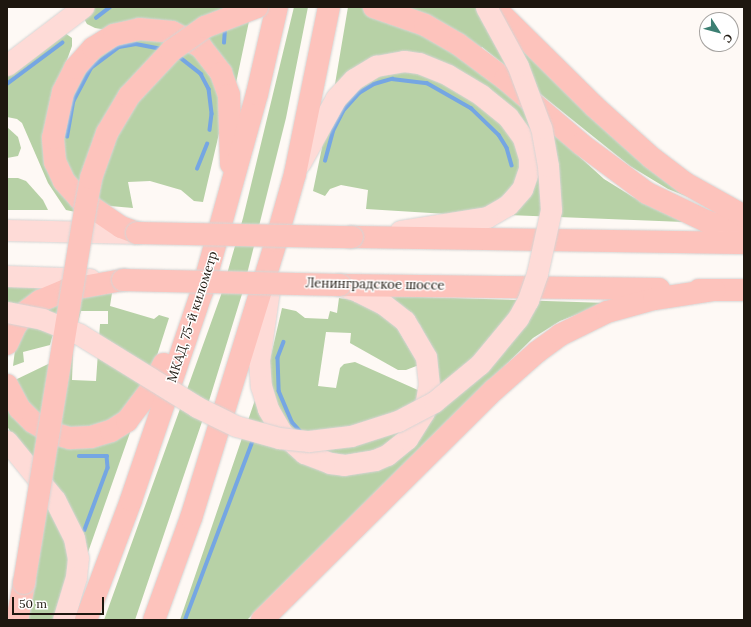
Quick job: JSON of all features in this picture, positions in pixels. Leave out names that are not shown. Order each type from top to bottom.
[{"type":"highway","points":[[18,620],[85,210],[92,178],[107,133],[137,86],[170,51],[205,27],[257,7]]},
{"type":"highway","name":"МКАД, 75-й километр","points":[[86,620],[134,492],[202,292],[231,195],[277,7]]},
{"type":"highway","points":[[154,620],[192,518],[276,241],[295,174],[329,7]]},
{"type":"highway","points":[[374,7],[425,26],[474,56],[580,144],[647,193],[706,222],[744,234]]},
{"type":"highway","points":[[494,7],[594,106],[652,158],[685,183],[744,216]]},
{"type":"highway","points":[[231,195],[231,106],[226,84],[214,62],[194,41],[172,32],[139,28],[114,35],[82,57],[68,81],[54,123],[53,150],[58,172],[80,199],[121,227],[137,233],[744,242]]},
{"type":"highway","points":[[7,344],[20,320],[40,301],[66,290],[123,280]]},
{"type":"highway","name":"Ленинградское шоссе","points":[[123,280],[340,285],[744,290]]},
{"type":"highway","points":[[262,620],[494,390],[537,352],[560,335],[607,312],[654,299],[714,290]]},
{"type":"highway","points":[[7,385],[20,409],[33,422],[52,433],[70,438],[91,437],[111,431],[127,421],[151,389],[202,292]]},
{"type":"main road","points":[[7,65],[83,7]]},
{"type":"main road","points":[[7,312],[42,319],[79,334],[209,414],[236,426],[279,438],[309,441],[350,436],[398,421],[434,402],[480,364],[518,318],[528,300],[537,274],[551,210],[548,166],[541,128],[518,66],[486,7]]},
{"type":"main road","points":[[295,174],[336,98],[364,72],[389,63],[419,63],[448,75],[500,110],[523,138],[529,158],[526,180],[516,198],[500,211],[468,222],[352,237]]},
{"type":"main road","points":[[7,230],[137,233]]},
{"type":"main road","points":[[276,241],[259,360],[264,397],[273,421],[292,443],[318,460],[344,465],[359,464],[387,455],[407,439],[424,412],[430,384],[426,357],[405,321],[382,304],[358,290],[340,285]]},
{"type":"main road","name":"Ленинградское шоссе","points":[[7,276],[123,280]]},
{"type":"main road","points":[[7,441],[55,500],[74,538],[78,558],[76,577],[64,620]]},
{"type":"green space","points":[[95,7],[252,7],[236,83],[213,48],[95,28],[87,24],[83,17]]},
{"type":"green space","points":[[294,7],[308,7],[286,118],[242,294],[209,401],[135,620],[104,620],[221,295],[243,218]]},
{"type":"green space","points":[[348,7],[483,7],[713,207],[668,189],[630,166],[482,47],[472,59],[604,179],[633,197],[684,222],[505,215],[533,141],[424,58],[335,84]]},
{"type":"green space","points":[[62,31],[72,38],[72,46],[48,112],[80,213],[66,210],[48,183],[22,123],[17,119],[7,117],[7,72]]},
{"type":"green space","points":[[141,35],[190,49],[217,86],[221,125],[203,202],[194,201],[181,190],[150,181],[128,182],[133,208],[110,206],[101,202],[69,172],[62,160],[67,100],[93,56]]},
{"type":"green space","points":[[412,69],[449,82],[510,129],[522,157],[518,182],[490,207],[447,214],[366,209],[368,190],[341,185],[330,189],[325,196],[313,191],[325,133],[349,94],[380,73]]},
{"type":"green space","points":[[7,127],[18,137],[21,148],[18,156],[7,158]]},
{"type":"green space","points":[[7,178],[18,178],[26,181],[43,200],[48,210],[7,210]]},
{"type":"green space","points":[[7,283],[55,284],[7,324]]},
{"type":"green space","points":[[112,293],[110,306],[154,319],[159,315],[169,318],[152,371],[114,421],[77,432],[33,413],[15,380],[73,352],[72,380],[96,381],[100,324],[108,324],[108,311],[81,311],[77,326],[53,334],[50,345],[23,352],[24,362],[13,366],[17,334],[47,303]]},
{"type":"green space","points":[[390,296],[607,303],[560,321],[533,338],[247,620],[180,620],[256,397],[348,475],[380,468],[398,458],[434,354],[420,325]]},
{"type":"green space","points":[[339,298],[353,300],[390,316],[419,365],[406,370],[398,370],[350,343],[351,333],[326,332],[318,386],[336,388],[340,368],[344,364],[355,362],[420,391],[414,419],[383,449],[346,455],[324,452],[290,428],[272,398],[269,364],[282,308],[296,311],[305,318],[328,319],[330,311],[337,313]]},
{"type":"green space","points":[[7,402],[25,427],[132,427],[86,558],[7,426]]},
{"type":"green space","points":[[48,498],[62,521],[72,565],[55,620],[28,620]]},
{"type":"waterway","points":[[96,18],[110,7]]},
{"type":"waterway","points":[[224,43],[225,28]]},
{"type":"waterway","points":[[7,84],[62,43]]},
{"type":"waterway","points":[[67,137],[73,102],[91,68],[119,47],[136,44],[162,49]]},
{"type":"waterway","points":[[177,55],[201,74],[209,89],[212,114],[210,130]]},
{"type":"waterway","points":[[325,161],[333,131],[343,111],[359,93],[374,84],[392,79],[427,83],[471,108],[499,135],[507,148],[512,165]]},
{"type":"waterway","points":[[197,169],[207,144]]},
{"type":"waterway","points":[[284,342],[278,358],[279,391],[292,422],[300,431]]},
{"type":"waterway","points":[[185,620],[254,437]]},
{"type":"waterway","points":[[79,456],[107,456],[108,468],[85,530]]}]
